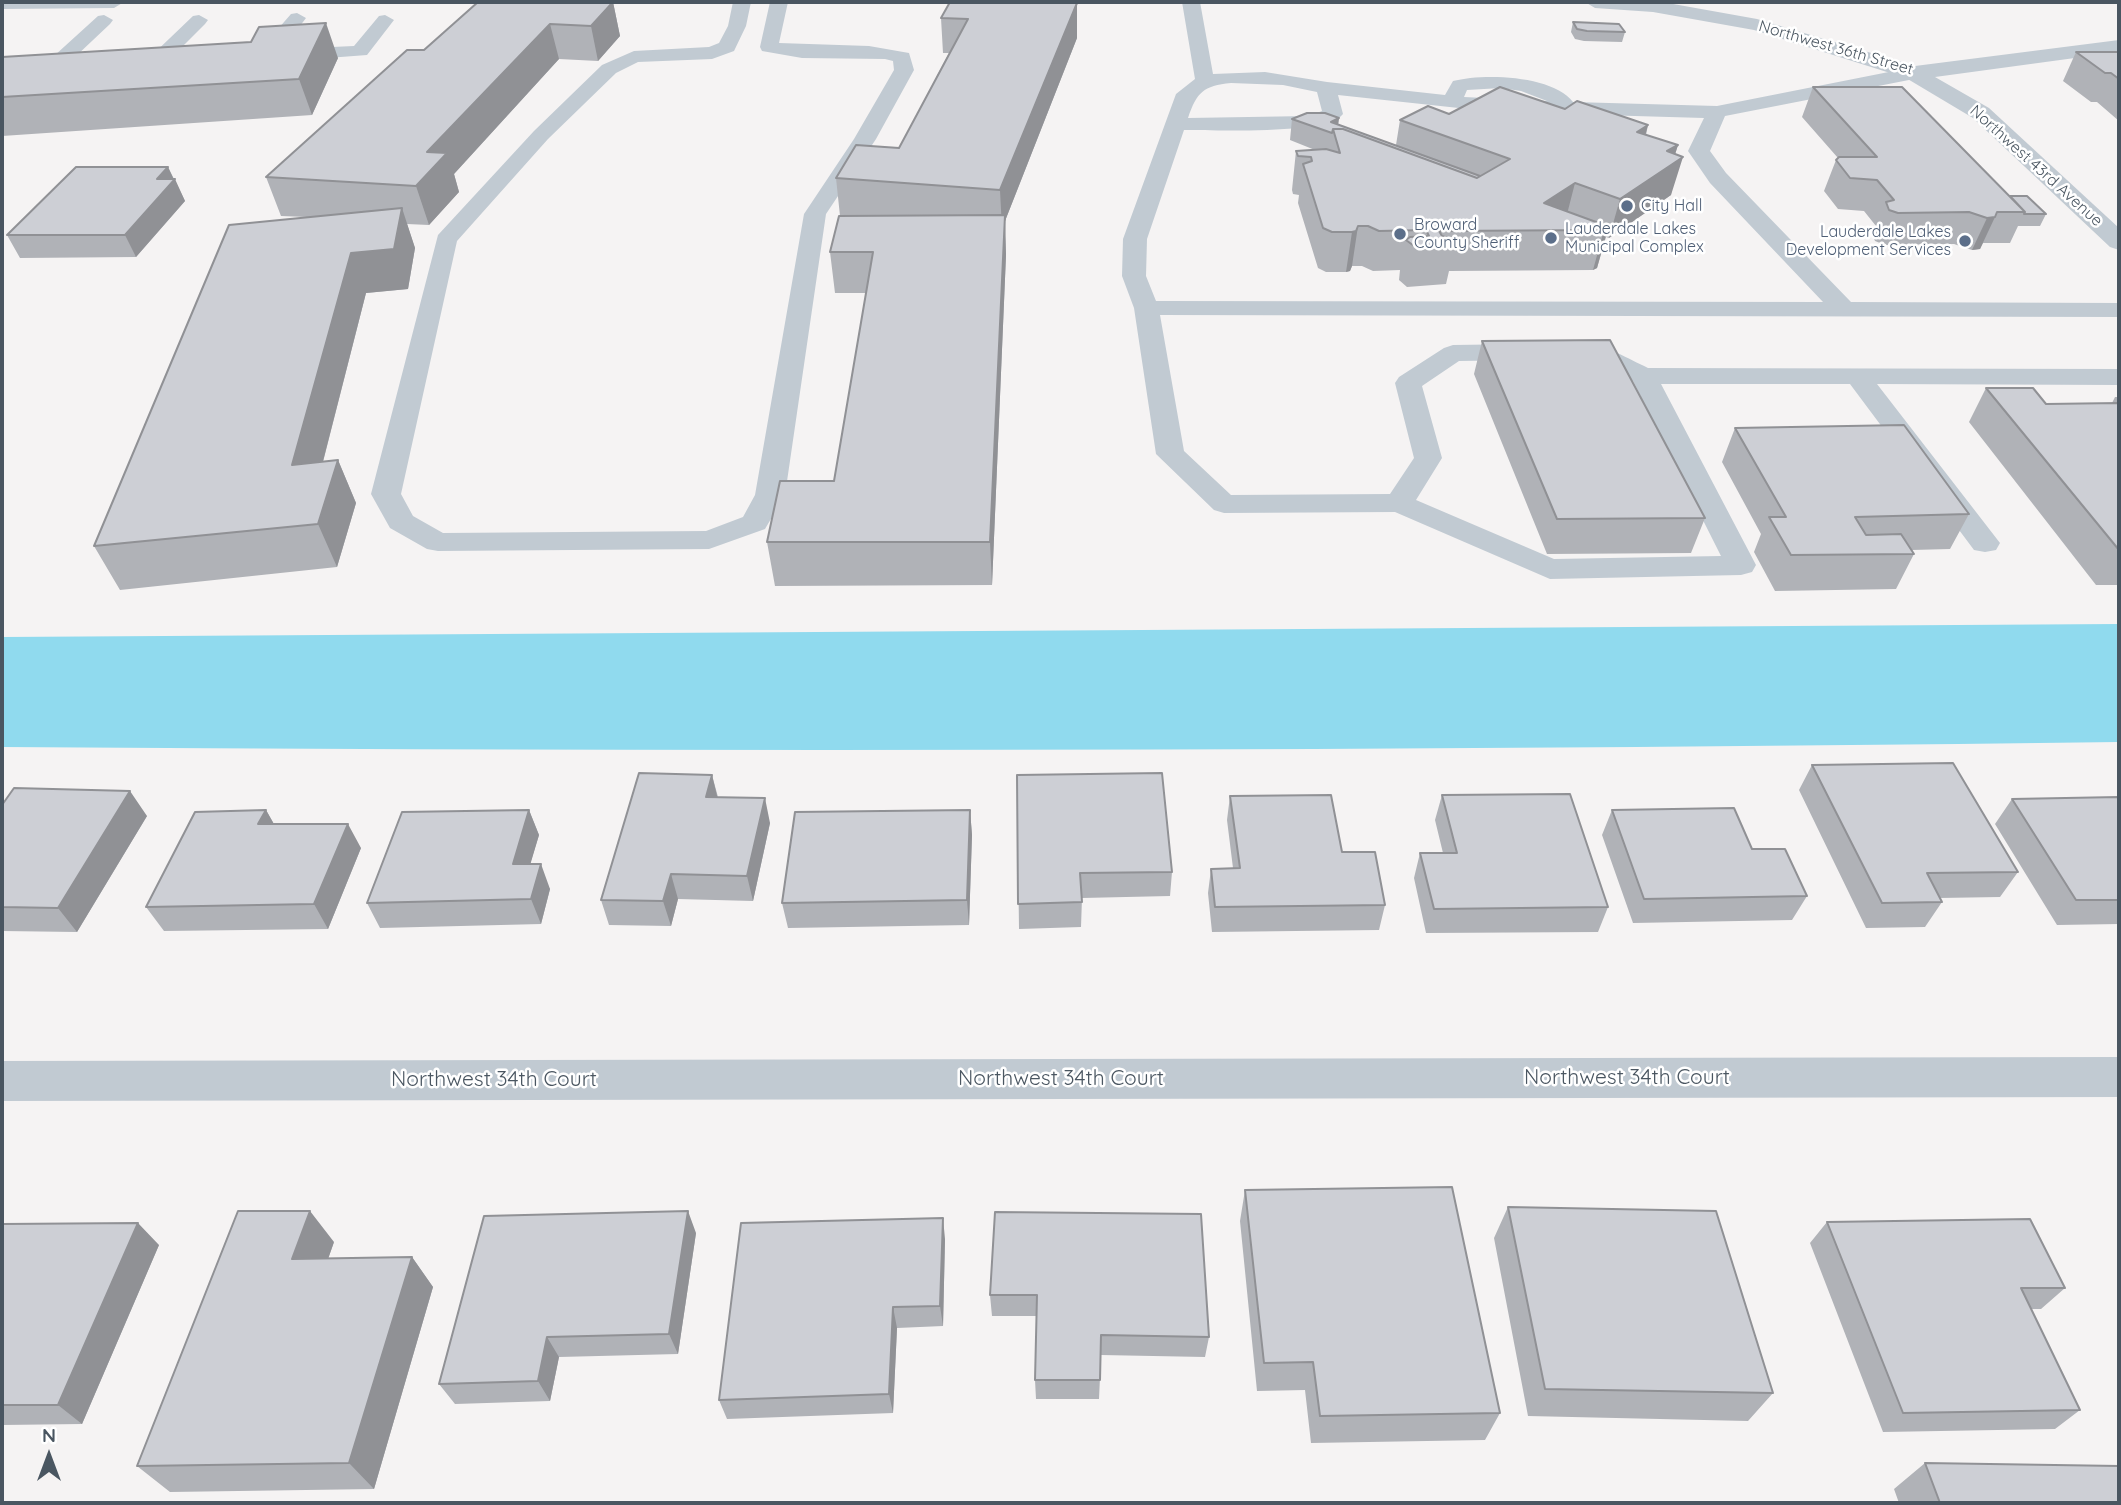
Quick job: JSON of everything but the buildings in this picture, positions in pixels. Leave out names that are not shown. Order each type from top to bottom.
[{"type":"street","points":[[2,3],[114,2]]},
{"type":"street","name":"Northwest 36th Street","points":[[1595,2],[1655,4],[1756,26],[1914,73],[2119,46]]},
{"type":"street","name":"Northwest 43rd Avenue","points":[[1914,73],[1981,113],[2119,242]]},
{"type":"street","name":"Northwest 34th Court","points":[[2,1081],[2115,1084]]},
{"type":"lane","points":[[742,2],[737,26],[727,47],[712,53],[635,57],[609,69],[541,135],[446,240],[386,494],[401,522],[438,542],[709,540],[754,523],[770,495],[815,214],[864,139],[904,70],[902,57],[878,51],[785,52],[769,47],[779,2]]},
{"type":"lane","points":[[1191,2],[1205,81]]},
{"type":"lane","points":[[297,18],[258,57],[360,51],[385,20]]},
{"type":"lane","points":[[50,70],[104,20]]},
{"type":"lane","points":[[155,64],[199,20]]},
{"type":"lane","points":[[128,65],[182,62]]},
{"type":"lane","points":[[26,72],[76,69]]},
{"type":"lane","points":[[1644,376],[1741,565],[1550,569],[1399,503],[1224,504],[1170,454],[1146,308],[1134,276],[1135,239],[1186,94],[1205,81],[1233,78],[1304,81],[1326,88],[1496,106],[1717,112],[1914,73]]},
{"type":"lane","points":[[1175,124],[1311,122],[1333,114],[1326,88]]},
{"type":"lane","points":[[1717,112],[1699,151],[1718,178],[1844,309]]},
{"type":"lane","points":[[1146,308],[2119,310]]},
{"type":"lane","points":[[1399,503],[1428,458],[1408,383],[1452,353],[1592,352],[1644,376],[2119,376]]},
{"type":"lane","points":[[1858,376],[1985,543]]},
{"type":"water","points":[[2119,624],[2119,742],[1061,750],[2,747],[2,637]]},
{"type":"place","name":"City Hall","points":[[1627,206]]},
{"type":"place","name":"Broward County Sheriff","points":[[1400,234]]},
{"type":"place","name":"Lauderdale Lakes Municipal Complex","points":[[1551,238]]},
{"type":"place","name":"Lauderdale Lakes Development Services","points":[[1965,241]]}]
